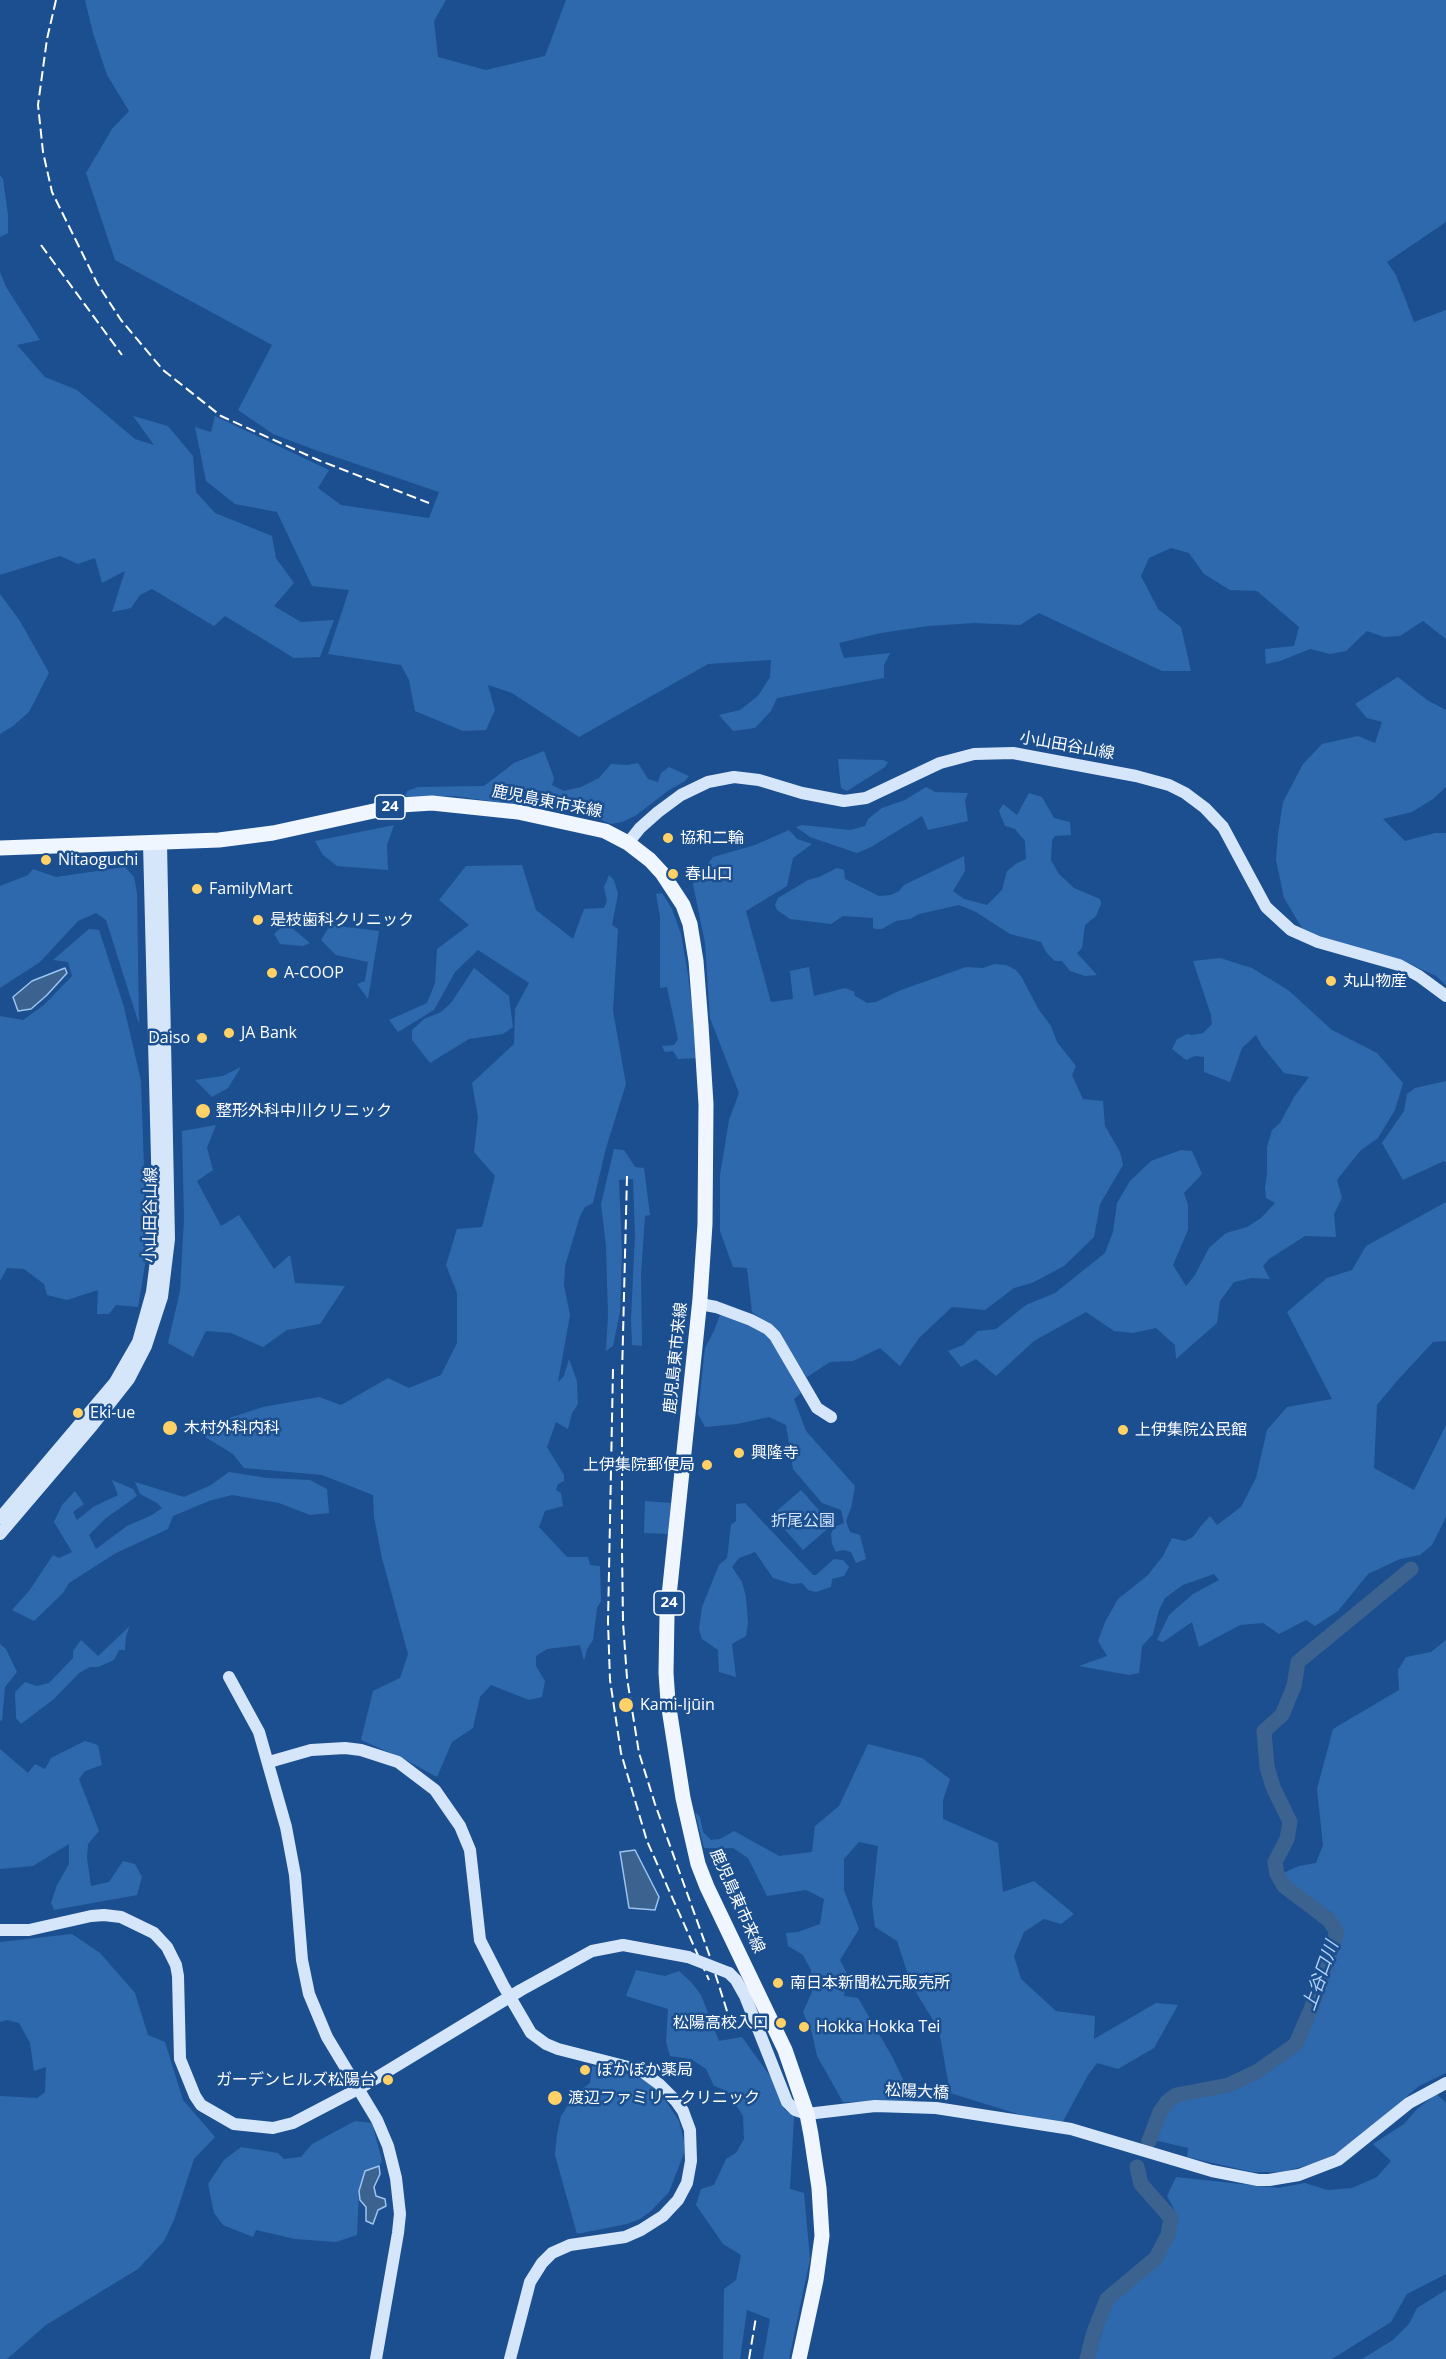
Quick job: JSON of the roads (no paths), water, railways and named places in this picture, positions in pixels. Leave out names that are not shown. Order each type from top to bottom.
[{"type":"main road","name":"鹿児島東市来線","points":[[155,843],[219,840],[273,833],[401,804],[432,802],[485,808],[568,822],[605,831],[628,843],[662,873],[683,905],[690,924],[696,961],[706,1104],[705,1224],[700,1304],[667,1615],[668,1702],[683,1798],[698,1864],[785,2049],[807,2114],[819,2188],[822,2236],[816,2280],[799,2359]]},
{"type":"main road","name":"24","points":[[0,848],[155,843]]},
{"type":"street","name":"小山田谷山線","points":[[628,843],[640,828],[681,795],[708,782],[734,777],[753,779],[802,793],[844,801],[866,798],[940,763],[974,754],[1013,753],[1116,772],[1169,785],[1185,793],[1205,808],[1230,839],[1266,907],[1290,930],[1318,942],[1399,965],[1419,975],[1446,996]]},
{"type":"street","name":"小山田谷山線","points":[[0,1534],[99,1418],[129,1379],[150,1337],[157,1295],[163,1172],[155,843]]},
{"type":"street","name":"小山田谷山線","points":[[0,1518],[115,1382],[138,1342],[157,1295]]},
{"type":"street","points":[[700,1304],[716,1307],[768,1329],[780,1344],[817,1408],[831,1417]]},
{"type":"street","points":[[229,1677],[251,1714],[269,1762],[286,1827],[295,1875],[302,1960],[309,1994],[327,2037],[377,2120],[388,2146],[399,2196],[398,2233],[376,2359]]},
{"type":"street","points":[[269,1762],[311,1750],[345,1748],[361,1750],[398,1762],[435,1790],[460,1826],[468,1844],[480,1940],[531,2033],[546,2044],[580,2056],[640,2070],[659,2084],[683,2111],[690,2130],[692,2147],[689,2174],[683,2191],[663,2216],[641,2230],[625,2237],[570,2245],[552,2253],[542,2263],[530,2282],[510,2359]]},
{"type":"street","points":[[0,1930],[29,1930],[104,1915],[121,1917],[154,1934],[167,1947],[176,1965],[179,2048],[183,2071],[201,2106],[234,2124],[273,2128],[293,2123],[358,2089],[592,1951],[623,1945],[688,1957],[729,1973],[745,1996],[787,2102],[795,2110],[807,2114]]},
{"type":"street","name":"松陽大橋","points":[[807,2114],[875,2106],[936,2108],[1071,2129],[1212,2171],[1244,2178],[1283,2179],[1338,2160],[1409,2103],[1446,2083]]},
{"type":"waterway","name":"上谷口川","points":[[1149,2141],[1160,2112],[1176,2095],[1229,2085],[1258,2071],[1296,2044],[1311,2009],[1337,1932],[1329,1920],[1284,1886],[1277,1874],[1275,1862],[1287,1839],[1290,1822],[1273,1787],[1267,1767],[1264,1731],[1282,1715],[1294,1686],[1298,1662],[1411,1569]]},
{"type":"waterway","name":"上谷口川","points":[[1087,2359],[1094,2332],[1107,2299],[1156,2258],[1168,2235],[1171,2218],[1141,2184],[1137,2167]]},
{"type":"railway","points":[[56,0],[47,39],[38,105],[43,152],[52,192],[97,283],[121,320],[163,370],[221,416],[318,460],[429,503]]},
{"type":"railway","points":[[41,245],[122,355]]},
{"type":"railway","points":[[627,1176],[622,1375],[623,1622],[627,1678],[639,1753],[732,2027]]},
{"type":"railway","points":[[613,1369],[608,1622],[610,1680],[621,1753],[647,1841],[709,1980]]},
{"type":"railway","points":[[749,2359],[756,2317]]},
{"type":"place","name":"協和二輪","points":[[668,838]]},
{"type":"place","name":"Nitaoguchi","points":[[46,860]]},
{"type":"place","name":"春山口","points":[[673,874]]},
{"type":"place","name":"FamilyMart","points":[[197,889]]},
{"type":"place","name":"是枝歯科クリニック","points":[[258,920]]},
{"type":"place","name":"A-COOP","points":[[272,973]]},
{"type":"place","name":"丸山物産","points":[[1331,981]]},
{"type":"place","name":"JA Bank","points":[[229,1033]]},
{"type":"place","name":"Daiso","points":[[202,1038]]},
{"type":"place","name":"整形外科中川クリニック","points":[[203,1111]]},
{"type":"place","name":"Eki-ue","points":[[78,1413]]},
{"type":"place","name":"木村外科内科","points":[[170,1428]]},
{"type":"place","name":"上伊集院公民館","points":[[1123,1430]]},
{"type":"place","name":"興隆寺","points":[[739,1453]]},
{"type":"place","name":"上伊集院郵便局","points":[[707,1465]]},
{"type":"place","name":"Kami-Ijūin","points":[[626,1705]]},
{"type":"place","name":"南日本新聞松元販売所","points":[[778,1983]]},
{"type":"place","name":"松陽高校入口","points":[[781,2023]]},
{"type":"place","name":"Hokka Hokka Tei","points":[[804,2027]]},
{"type":"place","name":"ぽかぽか薬局","points":[[585,2070]]},
{"type":"place","name":"ガーデンヒルズ松陽台","points":[[388,2080]]},
{"type":"place","name":"渡辺ファミリークリニック","points":[[555,2098]]},
{"type":"park label","name":"折尾公園","points":[[803,1521]]}]
